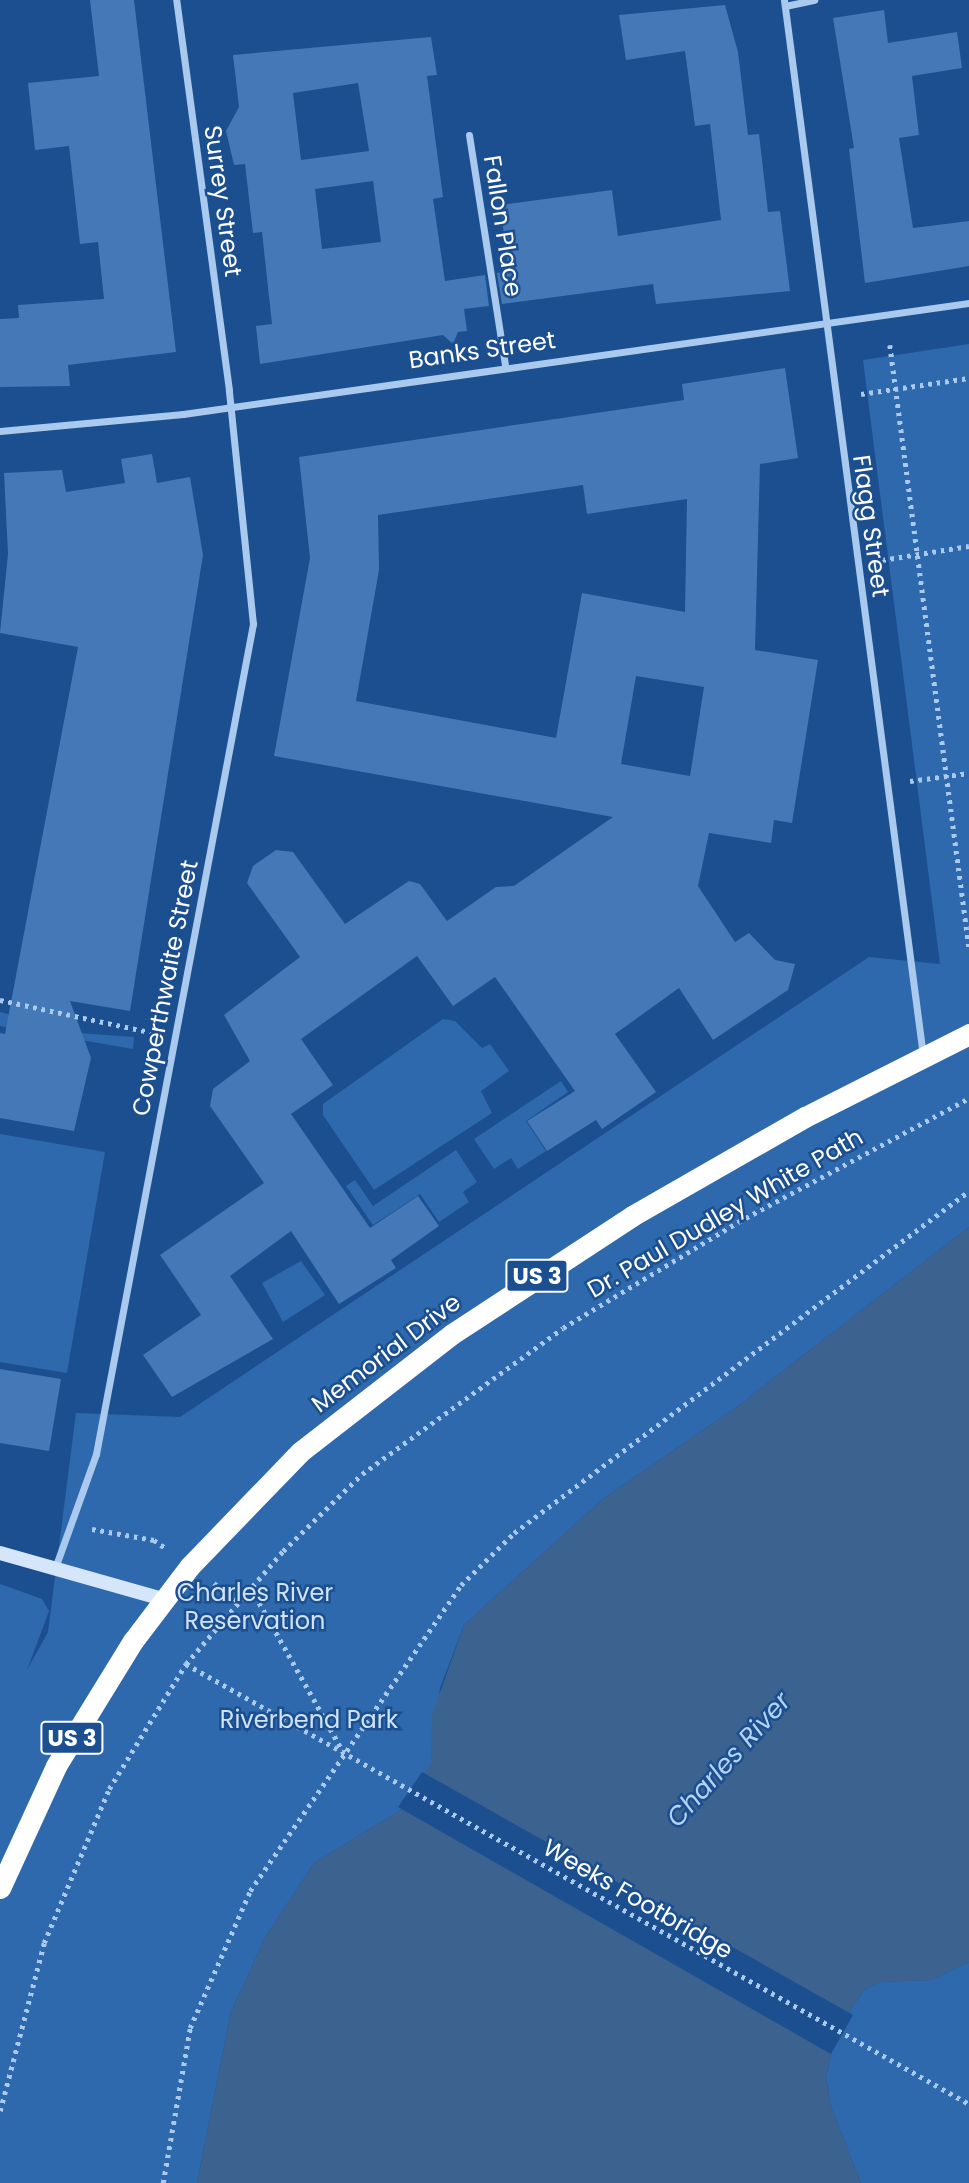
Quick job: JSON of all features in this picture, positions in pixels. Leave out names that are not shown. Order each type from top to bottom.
[{"type":"highway","name":"Memorial Drive","points":[[0,1888],[61,1757],[163,1599],[300,1452],[452,1334],[664,1197],[923,1056],[969,1034]]},
{"type":"street","name":"Surrey Street","points":[[176,0],[231,407]]},
{"type":"street","points":[[784,3],[814,0]]},
{"type":"street","name":"Flagg Street","points":[[784,3],[923,1056]]},
{"type":"street","name":"Fallon Place","points":[[469,135],[505,365]]},
{"type":"street","name":"Banks Street","points":[[0,431],[231,407],[505,365],[969,303]]},
{"type":"street","name":"Cowperthwaite Street","points":[[54,1568],[95,1462],[253,624],[231,407]]},
{"type":"street","points":[[0,1553],[163,1599]]},
{"type":"path","points":[[890,345],[969,947]]},
{"type":"path","points":[[861,394],[969,378]]},
{"type":"path","points":[[882,560],[969,546]]},
{"type":"path","points":[[910,781],[969,773]]},
{"type":"path","points":[[0,1000],[176,1036]]},
{"type":"path","name":"Dr. Paul Dudley White Path","points":[[0,2111],[44,1943],[109,1789],[186,1664],[251,1588],[362,1474],[563,1328],[738,1222],[969,1097]]},
{"type":"path","points":[[163,2183],[180,2067],[209,1979],[272,1851],[345,1754],[427,1627],[514,1533],[969,1191]]},
{"type":"path","points":[[251,1588],[345,1754]]},
{"type":"path","name":"Weeks Footbridge","points":[[186,1664],[888,2061],[969,2104]]},
{"type":"green space","name":"Charles River Reservation","points":[[969,344],[969,1227],[734,1409],[604,1498],[464,1625],[440,1688],[432,1763],[401,1810],[314,1863],[266,1936],[231,2012],[197,2183],[0,2183],[0,1584],[42,1599],[49,1611],[27,1670],[48,1632],[76,1413],[180,1417],[869,957],[940,964],[863,360]]},
{"type":"green space","points":[[0,1012],[79,1033],[134,1037],[133,1049],[0,1026]]},
{"type":"green space","points":[[443,1019],[455,1021],[482,1048],[490,1044],[509,1071],[481,1091],[492,1113],[374,1190],[323,1115],[323,1104]]},
{"type":"green space","points":[[561,1081],[568,1092],[526,1121],[546,1151],[518,1169],[511,1158],[494,1169],[474,1139]]},
{"type":"green space","points":[[0,1134],[105,1152],[67,1373],[0,1362]]},
{"type":"green space","points":[[456,1150],[477,1182],[463,1192],[469,1202],[439,1222],[420,1194],[373,1225],[346,1186],[355,1180],[373,1206]]},
{"type":"green space","points":[[301,1261],[325,1295],[283,1322],[262,1283]]},
{"type":"green space","points":[[969,1962],[969,2183],[861,2183],[831,2107],[826,2077],[836,2031],[864,1990],[880,1982],[931,1980]]},
{"type":"water","name":"Charles River","points":[[969,1227],[969,1962],[931,1980],[880,1982],[864,1990],[836,2031],[826,2077],[831,2107],[861,2183],[197,2183],[231,2012],[266,1936],[314,1863],[401,1810],[431,1764],[432,1715],[464,1625],[604,1498],[734,1409]]},
{"type":"pier","points":[[422,1772],[853,2015],[831,2054],[398,1807]]},
{"type":"building","points":[[90,0],[134,0],[176,352],[68,365],[70,386],[0,387],[0,319],[19,318],[18,305],[104,299],[98,242],[80,244],[69,146],[35,150],[28,83],[99,76]]},
{"type":"building","points":[[725,5],[738,52],[748,135],[759,134],[768,212],[780,211],[790,291],[656,304],[653,284],[502,304],[497,273],[509,271],[500,205],[612,190],[618,236],[721,220],[710,124],[695,126],[685,51],[626,60],[619,15]]},
{"type":"building","points":[[884,10],[888,43],[957,32],[962,68],[912,76],[919,135],[899,138],[913,228],[969,221],[969,266],[865,283],[849,149],[854,148],[833,18]]},
{"type":"building","points":[[431,37],[437,75],[427,76],[443,197],[433,199],[445,281],[485,275],[489,306],[464,309],[467,331],[458,332],[453,344],[443,335],[260,364],[256,326],[272,324],[262,232],[253,233],[245,164],[234,165],[226,131],[239,107],[233,55]],"holes":[[[358,83],[369,151],[301,160],[293,93]],[[373,181],[381,242],[322,249],[315,189]]]},
{"type":"building","points":[[785,368],[798,458],[760,464],[755,650],[818,660],[792,823],[774,820],[771,843],[709,833],[698,886],[735,942],[749,933],[775,960],[795,964],[788,990],[713,1040],[679,988],[615,1034],[656,1092],[602,1129],[596,1120],[547,1151],[527,1121],[575,1091],[495,977],[453,1006],[417,956],[301,1039],[333,1085],[291,1114],[370,1228],[418,1196],[439,1226],[391,1260],[396,1268],[339,1304],[291,1231],[230,1276],[273,1339],[172,1397],[143,1355],[201,1315],[160,1255],[264,1183],[210,1106],[213,1089],[250,1061],[224,1015],[300,957],[247,883],[253,866],[276,850],[293,852],[345,924],[409,881],[420,884],[447,921],[496,887],[514,886],[613,817],[274,756],[310,558],[299,457],[684,400],[682,384]],"holes":[[[583,485],[587,514],[687,499],[685,612],[582,593],[556,738],[356,701],[379,570],[378,515]],[[636,676],[704,687],[690,776],[621,764]]]},
{"type":"building","points":[[152,454],[157,483],[190,477],[203,555],[130,1011],[70,1001],[91,1058],[74,1131],[0,1118],[0,1033],[5,1034],[78,647],[0,633],[8,554],[4,473],[62,470],[66,492],[125,483],[121,459]]},
{"type":"building","points":[[0,1369],[61,1379],[49,1451],[0,1443]]},
{"type":"park label","name":"Riverbend Park","points":[[309,1720]]}]
